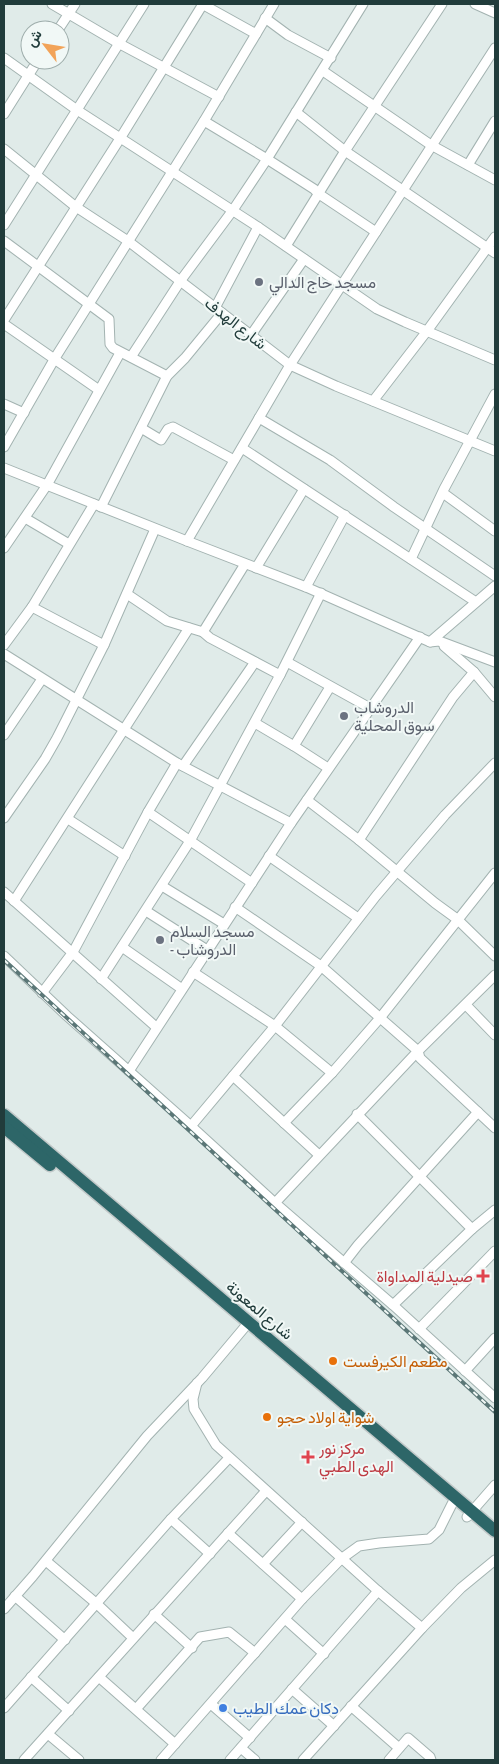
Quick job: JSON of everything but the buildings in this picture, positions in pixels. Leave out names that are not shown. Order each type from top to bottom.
[{"type":"highway","name":"شارع المعونة","points":[[4,1115],[470,1514],[495,1541]]},
{"type":"highway","name":"شارع المعونة","points":[[4,1127],[452,1504],[495,1530]]},
{"type":"street","points":[[52,4],[120,44],[219,97]]},
{"type":"street","points":[[64,20],[74,4]]},
{"type":"street","points":[[4,225],[144,4]]},
{"type":"street","points":[[4,320],[203,4],[256,34]]},
{"type":"street","points":[[4,447],[55,358],[219,97],[274,4]]},
{"type":"street","points":[[131,358],[181,280],[233,210],[267,159],[363,4]]},
{"type":"street","points":[[286,246],[345,151],[442,4]]},
{"type":"street","points":[[474,4],[495,13]]},
{"type":"street","points":[[265,18],[294,39],[331,58]]},
{"type":"street","points":[[187,542],[290,365],[495,48]]},
{"type":"street","points":[[4,58],[77,110],[233,210],[377,309],[495,360]]},
{"type":"street","points":[[4,114],[32,70]]},
{"type":"street","points":[[322,71],[431,145],[495,180]]},
{"type":"street","points":[[296,112],[345,151],[492,250]]},
{"type":"street","points":[[204,121],[314,189],[376,232]]},
{"type":"street","points":[[468,165],[495,121]]},
{"type":"street","name":"شارع الهدف","points":[[4,149],[76,207],[128,241],[181,280],[290,365],[495,450]]},
{"type":"street","points":[[4,645],[32,607],[69,544],[98,506],[167,376],[185,358],[218,310],[258,227]]},
{"type":"street","points":[[373,401],[492,250],[495,237]]},
{"type":"street","points":[[4,241],[109,319],[110,344],[113,348],[167,376]]},
{"type":"street","points":[[251,335],[304,259]]},
{"type":"street","points":[[4,324],[99,390]]},
{"type":"street","points":[[4,548],[47,485],[120,353]]},
{"type":"street","points":[[411,559],[442,493],[495,394]]},
{"type":"street","points":[[4,404],[24,413]]},
{"type":"street","points":[[259,418],[330,460],[394,507],[495,576]]},
{"type":"street","points":[[141,428],[160,440],[171,428],[176,428],[234,460]]},
{"type":"street","points":[[242,448],[476,602]]},
{"type":"street","points":[[4,468],[187,542],[321,593],[420,637],[495,662]]},
{"type":"street","points":[[256,568],[304,489]]},
{"type":"street","points":[[442,493],[495,531]]},
{"type":"street","points":[[306,587],[345,515]]},
{"type":"street","points":[[25,518],[69,544]]},
{"type":"street","points":[[4,818],[45,759],[77,700],[104,645],[155,528]]},
{"type":"street","points":[[203,632],[245,564]]},
{"type":"street","points":[[434,641],[495,586]]},
{"type":"street","points":[[101,979],[190,841],[287,662],[321,593]]},
{"type":"street","points":[[127,594],[167,621],[203,632],[210,638],[280,675]]},
{"type":"street","points":[[32,607],[104,645]]},
{"type":"street","points":[[14,901],[68,819],[123,729],[190,628]]},
{"type":"street","points":[[129,1071],[291,823],[420,637]]},
{"type":"street","points":[[434,641],[474,672],[495,697]]},
{"type":"street","points":[[4,654],[180,765],[291,823]]},
{"type":"street","points":[[42,993],[73,952],[148,812],[255,662]]},
{"type":"street","points":[[287,662],[370,708]]},
{"type":"street","points":[[359,840],[453,697],[474,672]]},
{"type":"street","points":[[4,735],[42,679]]},
{"type":"street","points":[[294,746],[330,687]]},
{"type":"street","points":[[254,723],[328,768]]},
{"type":"street","points":[[191,1126],[274,1026],[358,918],[451,809],[495,763]]},
{"type":"street","points":[[307,800],[359,840],[434,903],[457,919],[495,956]]},
{"type":"street","points":[[148,812],[252,883]]},
{"type":"street","points":[[68,819],[125,856]]},
{"type":"street","points":[[269,856],[358,918]]},
{"type":"street","points":[[284,1123],[332,1073],[380,1018],[495,873]]},
{"type":"street","points":[[162,886],[224,924]]},
{"type":"street","points":[[4,892],[156,1027]]},
{"type":"street","points":[[236,907],[321,966],[418,1052],[420,1058],[495,1128]]},
{"type":"street","points":[[146,911],[208,950]]},
{"type":"street","points":[[122,947],[182,988]]},
{"type":"street","points":[[4,956],[42,993],[275,1203],[495,1398]]},
{"type":"street","points":[[193,972],[274,1026],[332,1073]]},
{"type":"street","points":[[275,1203],[358,1114],[495,975]]},
{"type":"street","points":[[466,1005],[495,1035]]},
{"type":"street","points":[[233,1076],[319,1155]]},
{"type":"street","points":[[344,1263],[478,1112]]},
{"type":"street","points":[[358,1114],[472,1229]]},
{"type":"street","points":[[393,1306],[472,1229],[495,1210]]},
{"type":"street","points":[[419,1329],[495,1251]]},
{"type":"street","points":[[4,1609],[147,1436],[197,1383],[244,1328]]},
{"type":"street","points":[[465,1371],[495,1338]]},
{"type":"street","points":[[197,1383],[193,1403],[196,1414],[214,1442],[229,1458],[378,1592],[422,1628]]},
{"type":"street","points":[[4,1708],[171,1519],[229,1458]]},
{"type":"street","points":[[470,1514],[495,1485]]},
{"type":"street","points":[[24,1760],[266,1491]]},
{"type":"street","points":[[161,1760],[302,1599],[341,1558],[359,1546],[379,1542],[429,1539],[439,1530],[452,1504]]},
{"type":"street","points":[[171,1519],[210,1554]]},
{"type":"street","points":[[263,1564],[302,1522]]},
{"type":"street","points":[[228,1533],[302,1599]]},
{"type":"street","points":[[46,1560],[97,1604],[132,1638]]},
{"type":"street","points":[[303,1760],[422,1628],[461,1588],[495,1560]]},
{"type":"street","points":[[230,1760],[378,1592]]},
{"type":"street","points":[[15,1596],[64,1640]]},
{"type":"street","points":[[154,1614],[192,1648]]},
{"type":"street","points":[[285,1620],[324,1654]]},
{"type":"street","points":[[136,1709],[200,1637],[229,1632],[255,1653]]},
{"type":"street","points":[[31,1677],[69,1711]]},
{"type":"street","points":[[99,1677],[175,1744]]},
{"type":"street","points":[[292,1690],[334,1726]]},
{"type":"street","points":[[211,1704],[250,1738]]},
{"type":"street","points":[[351,1706],[399,1748]]},
{"type":"street","points":[[48,1734],[79,1760]]},
{"type":"street","points":[[389,1760],[408,1738],[431,1760]]},
{"type":"street","points":[[241,1748],[255,1760]]},
{"type":"railway","points":[[4,960],[495,1412]]},
{"type":"place","name":"مسجد حاج الدالي","points":[[259,282]]},
{"type":"place","name":"الدروشاب سوق المحلية","points":[[344,716]]},
{"type":"place","name":"مسجد السلام - الدروشاب","points":[[160,940]]},
{"type":"place","name":"صيدلية المداواة","points":[[483,1276]]},
{"type":"place","name":"مطعم الكيرفست","points":[[333,1361]]},
{"type":"place","name":"شواية اولاد حجو","points":[[267,1417]]},
{"type":"place","name":"مركز نور الهدى الطبي","points":[[308,1457]]},
{"type":"place","name":"دكان عمك الطيب","points":[[223,1708]]}]
